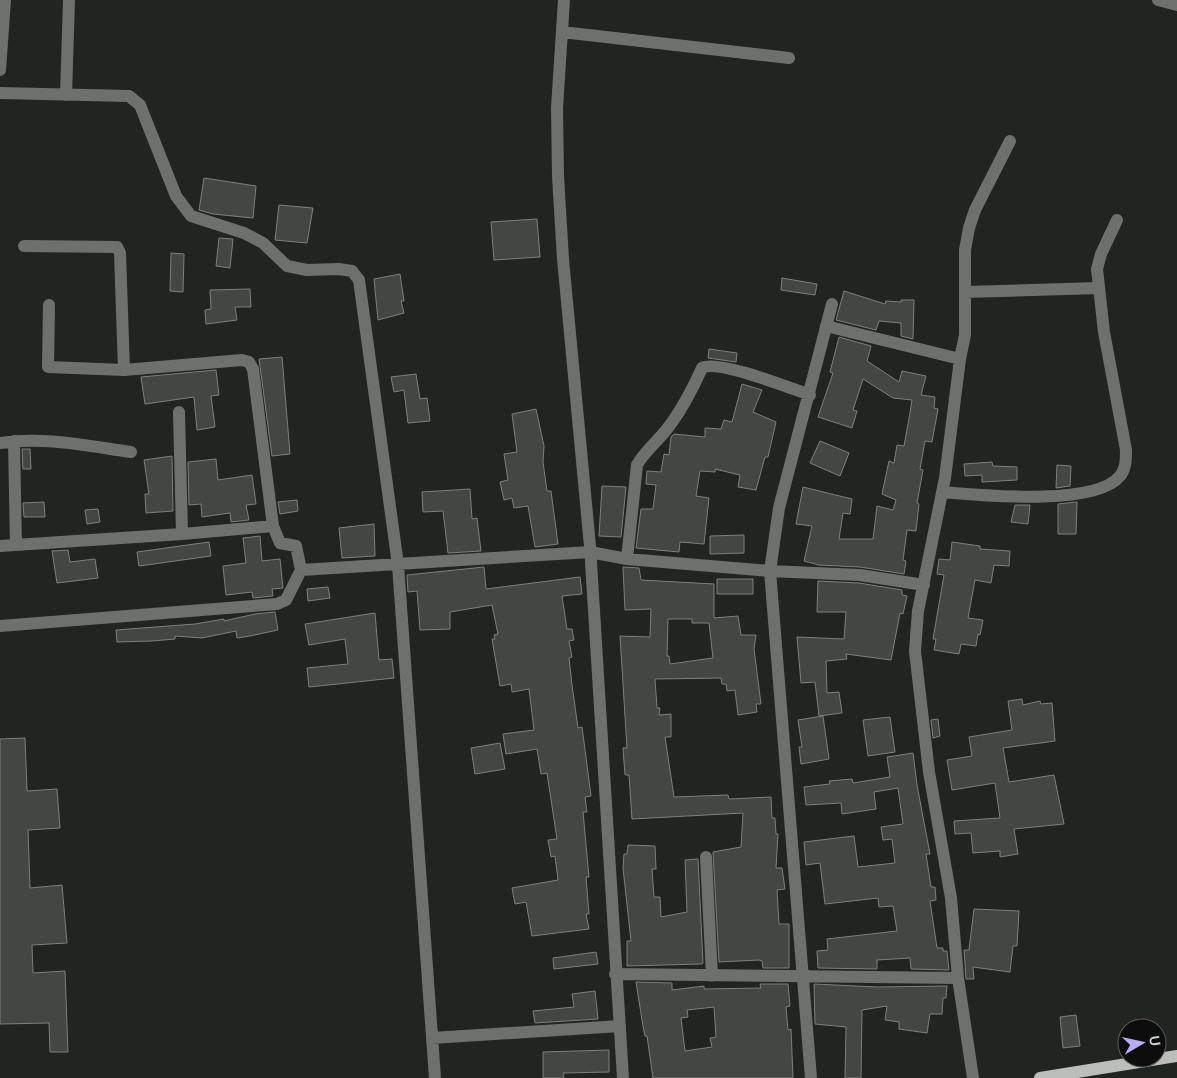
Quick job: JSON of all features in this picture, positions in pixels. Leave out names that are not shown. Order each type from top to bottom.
[{"type":"main road","points":[[1040,1078],[1177,1056]]},
{"type":"street","points":[[0,70],[5,0]]},
{"type":"street","points":[[66,96],[68,0]]},
{"type":"street","points":[[564,0],[557,108],[558,176],[590,552],[623,1078]]},
{"type":"street","points":[[1158,0],[1177,5]]},
{"type":"street","points":[[562,32],[789,58]]},
{"type":"street","points":[[0,93],[129,96],[140,105],[176,196],[191,216],[250,236],[263,243],[286,266],[307,270],[340,269],[352,271],[359,280],[398,565],[435,1078]]},
{"type":"street","points":[[973,1078],[958,978],[951,898],[929,772],[915,660],[918,611],[942,492],[965,335],[965,250],[969,228],[975,210],[1010,141]]},
{"type":"street","points":[[942,492],[998,496],[1066,496],[1096,489],[1120,476],[1126,460],[1124,434],[1098,288],[1099,262],[1118,220]]},
{"type":"street","points":[[24,246],[117,247],[120,253],[124,370]]},
{"type":"street","points":[[965,292],[1098,288]]},
{"type":"street","points":[[811,1078],[770,571],[779,508],[810,395],[832,304]]},
{"type":"street","points":[[0,626],[277,604],[286,600],[301,570],[296,546],[280,543],[273,526],[253,369],[249,362],[242,360],[124,370],[48,367],[49,305]]},
{"type":"street","points":[[826,326],[960,359]]},
{"type":"street","points":[[627,559],[637,465],[642,455],[662,436],[680,413],[702,368],[710,365],[748,374],[810,395]]},
{"type":"street","points":[[179,412],[182,534]]},
{"type":"street","points":[[14,441],[16,545]]},
{"type":"street","points":[[0,443],[14,441],[63,442],[131,452]]},
{"type":"street","points":[[0,546],[273,526]]},
{"type":"street","points":[[301,570],[590,552],[627,559],[770,571],[860,575],[924,585]]},
{"type":"street","points":[[706,858],[712,976]]},
{"type":"street","points":[[615,974],[958,978]]},
{"type":"street","points":[[432,1038],[620,1026]]},
{"type":"building","points":[[204,178],[256,186],[253,218],[213,214],[199,210]]},
{"type":"building","points":[[279,205],[313,208],[307,243],[275,240]]},
{"type":"building","points":[[537,219],[540,257],[494,260],[491,222]]},
{"type":"building","points":[[219,238],[233,239],[230,268],[216,266]]},
{"type":"building","points":[[171,253],[184,254],[183,292],[170,291]]},
{"type":"building","points":[[400,274],[404,301],[401,301],[404,313],[378,320],[374,279]]},
{"type":"building","points":[[782,278],[817,284],[815,295],[781,290]]},
{"type":"building","points":[[250,289],[251,307],[235,307],[237,320],[206,324],[205,310],[211,309],[210,290]]},
{"type":"building","points":[[844,291],[885,304],[886,301],[901,302],[901,300],[914,300],[913,339],[901,336],[901,323],[879,321],[876,330],[836,320]]},
{"type":"building","points":[[839,337],[871,346],[867,361],[899,382],[902,371],[926,376],[921,395],[935,397],[934,408],[938,409],[932,442],[925,441],[920,469],[923,470],[917,503],[919,504],[916,531],[907,530],[903,560],[906,561],[904,574],[860,567],[819,565],[804,561],[812,526],[796,524],[803,487],[852,499],[850,514],[843,513],[839,539],[873,539],[877,506],[893,510],[896,500],[882,494],[889,461],[894,463],[897,445],[904,446],[910,413],[912,400],[893,398],[863,379],[853,410],[857,411],[852,428],[818,417],[833,373],[830,372]]},
{"type":"building","points":[[709,349],[737,353],[736,362],[708,358]]},
{"type":"building","points":[[282,357],[290,454],[272,456],[259,359]]},
{"type":"building","points":[[216,370],[219,395],[211,396],[215,427],[197,430],[194,397],[145,404],[141,377]]},
{"type":"building","points":[[416,374],[420,399],[427,398],[430,421],[408,423],[404,390],[394,392],[391,377]]},
{"type":"building","points":[[742,384],[762,390],[753,412],[776,422],[768,457],[765,457],[756,490],[738,487],[740,475],[715,469],[715,472],[700,471],[696,496],[709,498],[704,544],[680,542],[679,552],[636,548],[641,509],[653,509],[656,485],[646,484],[647,471],[661,472],[664,454],[669,455],[671,437],[674,434],[705,437],[705,428],[721,429],[724,420],[732,422]]},
{"type":"building","points":[[536,409],[544,446],[543,462],[547,491],[551,491],[558,544],[535,547],[528,506],[514,508],[512,498],[504,500],[500,482],[508,480],[504,454],[517,452],[512,414]]},
{"type":"building","points":[[820,441],[849,453],[840,476],[810,463]]},
{"type":"building","points":[[22,449],[30,449],[31,469],[23,469]]},
{"type":"building","points":[[172,456],[173,511],[146,513],[145,494],[149,494],[144,460]]},
{"type":"building","points":[[216,459],[218,480],[252,475],[256,504],[246,505],[249,520],[231,522],[230,513],[202,517],[201,504],[189,505],[188,462]]},
{"type":"building","points":[[992,462],[993,466],[1017,467],[1017,480],[982,482],[982,475],[965,476],[964,464]]},
{"type":"building","points":[[1057,465],[1071,466],[1070,486],[1056,488]]},
{"type":"building","points":[[602,486],[626,487],[621,537],[599,536]]},
{"type":"building","points":[[470,489],[472,519],[477,518],[481,551],[448,553],[443,511],[423,512],[422,492]]},
{"type":"building","points":[[297,500],[298,511],[280,514],[278,502]]},
{"type":"building","points":[[44,502],[45,517],[24,517],[23,503]]},
{"type":"building","points":[[1077,502],[1076,534],[1058,534],[1058,504]]},
{"type":"building","points":[[1015,505],[1030,505],[1028,524],[1011,522]]},
{"type":"building","points":[[98,509],[100,522],[87,524],[85,510]]},
{"type":"building","points":[[374,524],[375,556],[342,558],[339,528]]},
{"type":"building","points":[[744,535],[744,553],[710,554],[710,536]]},
{"type":"building","points":[[260,536],[262,561],[280,559],[283,588],[272,589],[273,596],[253,598],[252,592],[226,595],[223,566],[246,563],[243,538]]},
{"type":"building","points":[[209,542],[211,556],[139,566],[137,552]]},
{"type":"building","points":[[952,542],[980,546],[980,549],[1010,551],[1009,566],[994,565],[991,583],[975,580],[968,618],[983,620],[980,635],[978,634],[976,646],[961,644],[959,654],[934,650],[936,639],[933,639],[944,575],[937,574],[939,559],[950,560]]},
{"type":"building","points":[[68,550],[70,562],[95,559],[98,578],[57,583],[52,551]]},
{"type":"building","points":[[484,567],[486,589],[580,577],[582,594],[562,596],[567,629],[572,629],[574,640],[569,641],[572,657],[569,658],[578,728],[582,727],[591,796],[585,797],[587,812],[583,812],[589,877],[586,877],[589,914],[586,914],[589,929],[532,936],[526,902],[515,904],[512,888],[558,880],[555,856],[551,857],[548,840],[557,839],[547,773],[541,774],[537,749],[506,754],[503,734],[534,730],[529,689],[512,692],[511,684],[500,686],[492,639],[495,639],[494,635],[498,634],[492,605],[450,612],[450,629],[420,630],[417,591],[408,592],[407,575]]},
{"type":"building","points":[[623,567],[639,568],[641,580],[714,584],[714,618],[738,616],[741,635],[756,635],[754,649],[761,704],[756,704],[757,712],[738,715],[735,690],[727,691],[726,684],[722,684],[721,678],[655,679],[657,708],[660,708],[659,715],[671,714],[671,737],[665,737],[674,797],[728,795],[729,799],[771,797],[772,818],[775,818],[776,834],[778,834],[776,868],[782,868],[785,889],[777,890],[779,924],[789,924],[789,968],[763,968],[762,961],[759,960],[719,962],[713,852],[741,847],[743,813],[632,819],[629,775],[625,775],[623,748],[627,748],[620,636],[650,637],[651,609],[625,610]],"holes":[[[668,619],[692,619],[692,623],[709,623],[713,658],[670,664],[669,656],[667,656]]]},
{"type":"building","points":[[717,579],[753,579],[753,594],[717,594]]},
{"type":"building","points":[[818,581],[859,583],[902,590],[902,595],[907,596],[903,614],[900,613],[891,660],[846,654],[847,659],[826,661],[827,693],[839,692],[842,713],[819,716],[815,682],[801,683],[797,637],[844,639],[846,612],[817,612]]},
{"type":"building","points":[[328,587],[330,598],[308,601],[307,589]]},
{"type":"building","points":[[275,612],[278,630],[250,636],[237,638],[236,631],[202,638],[175,636],[175,639],[117,642],[116,630],[195,624],[224,619],[224,621],[255,614]]},
{"type":"building","points":[[375,613],[379,660],[392,659],[394,678],[309,687],[307,668],[348,664],[345,639],[309,645],[305,624]]},
{"type":"building","points":[[1022,699],[1023,705],[1040,701],[1041,704],[1052,703],[1055,741],[1003,748],[1009,782],[1054,775],[1064,824],[1014,829],[1018,854],[1000,857],[1000,851],[973,853],[971,833],[955,834],[954,821],[1000,818],[995,783],[952,790],[947,760],[972,756],[969,737],[1012,730],[1008,701]]},
{"type":"building","points":[[823,716],[829,759],[801,764],[799,747],[802,747],[798,720]]},
{"type":"building","points":[[890,717],[895,752],[868,756],[863,720]]},
{"type":"building","points":[[938,719],[940,736],[933,738],[931,720]]},
{"type":"building","points":[[25,738],[27,791],[57,789],[60,828],[28,830],[30,888],[62,885],[67,943],[32,945],[33,973],[65,971],[68,1052],[50,1052],[49,1023],[0,1024],[0,739]]},
{"type":"building","points":[[500,743],[505,769],[475,774],[471,748]]},
{"type":"building","points":[[913,753],[930,854],[926,854],[931,887],[935,887],[936,900],[930,901],[937,948],[943,948],[943,951],[947,951],[949,970],[911,969],[910,958],[877,960],[877,969],[818,968],[817,951],[828,950],[827,939],[897,931],[893,906],[879,907],[878,898],[825,904],[820,863],[806,865],[804,842],[854,836],[858,867],[895,863],[892,839],[883,840],[881,827],[903,824],[898,788],[874,792],[876,809],[842,814],[841,803],[806,805],[804,787],[830,784],[829,781],[852,779],[853,783],[890,777],[887,757]]},
{"type":"building","points":[[628,845],[655,846],[656,869],[652,869],[654,897],[660,897],[661,917],[687,912],[685,860],[698,859],[703,963],[627,966],[627,941],[631,941],[623,868],[624,854],[627,854]]},
{"type":"building","points":[[974,909],[1019,911],[1017,946],[1013,946],[1010,972],[973,967],[974,979],[966,979],[964,950],[969,950]]},
{"type":"building","points":[[596,952],[598,964],[554,969],[553,958]]},
{"type":"building","points":[[636,982],[672,983],[672,990],[704,986],[704,989],[761,988],[760,984],[788,984],[790,1006],[786,1007],[788,1030],[791,1029],[793,1078],[653,1078]],"holes":[[[714,1007],[716,1037],[710,1038],[712,1047],[685,1051],[681,1018],[688,1017],[687,1010]]]},
{"type":"building","points":[[814,984],[877,987],[947,986],[946,998],[943,998],[942,1014],[930,1014],[927,1033],[899,1029],[899,1022],[885,1020],[887,1006],[862,1010],[861,1078],[845,1078],[846,1027],[815,1024]]},
{"type":"building","points":[[595,991],[598,1019],[535,1023],[533,1011],[574,1007],[572,994]]},
{"type":"building","points":[[1076,1015],[1080,1046],[1063,1048],[1060,1017]]},
{"type":"building","points":[[609,1050],[609,1072],[563,1073],[564,1078],[543,1078],[543,1052]]}]
